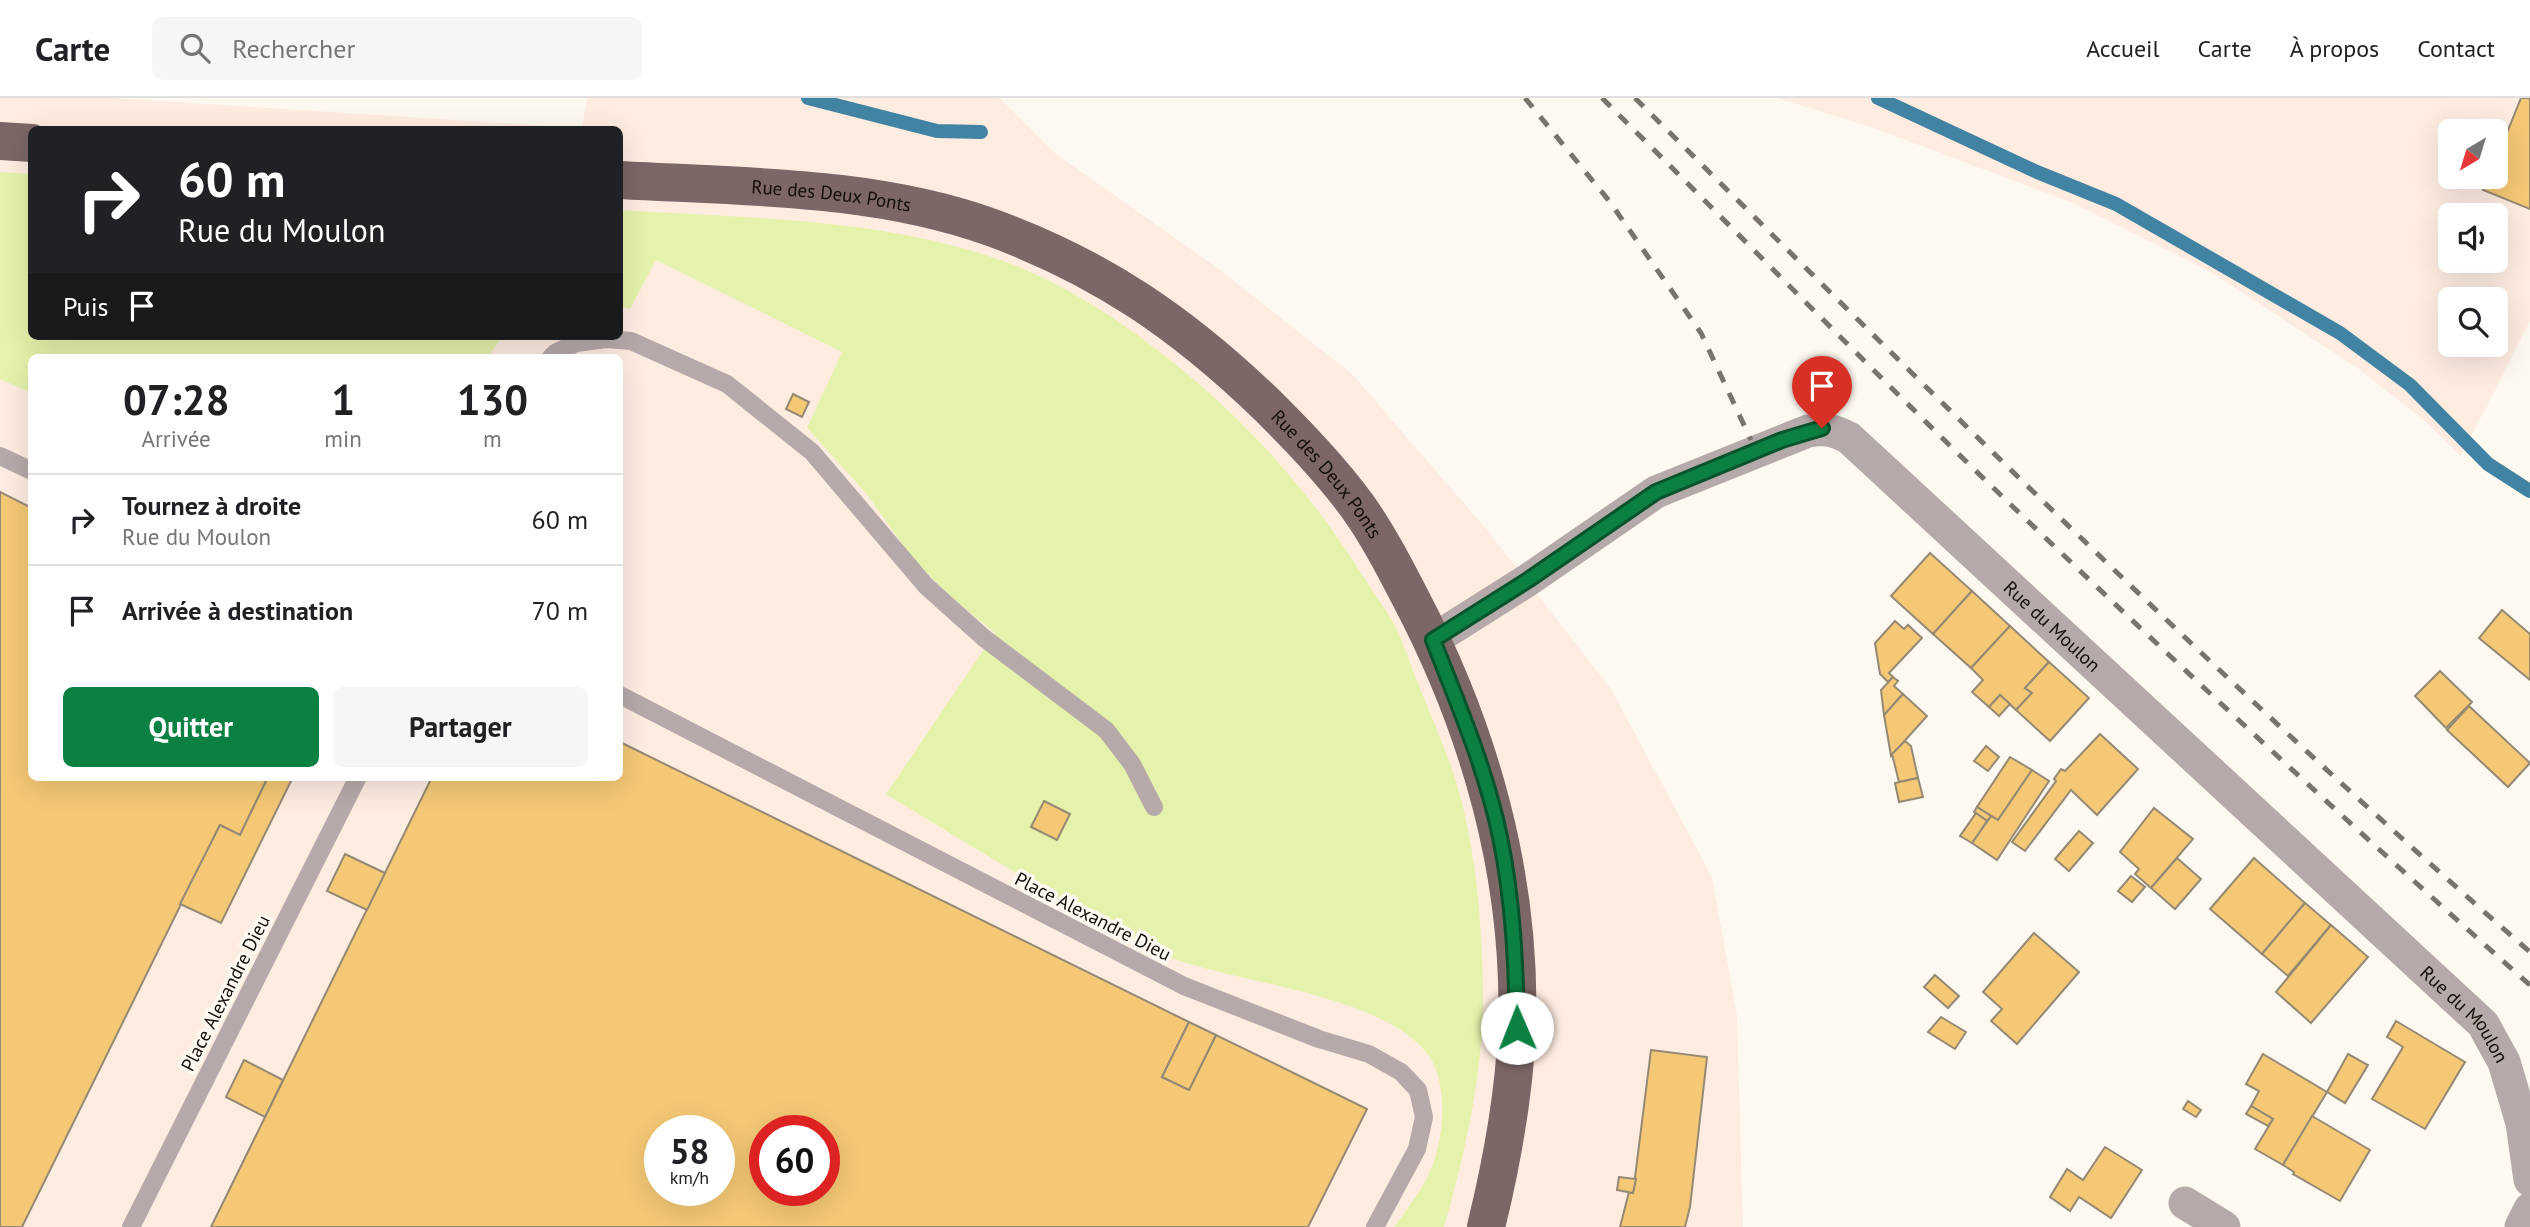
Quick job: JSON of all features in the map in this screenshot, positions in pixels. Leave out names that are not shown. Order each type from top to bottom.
[{"type":"main road","points":[[0,141],[28,143]]},
{"type":"main road","name":"Rue des Deux Ponts","points":[[623,180],[874,198],[932,209],[989,226],[1037,245],[1098,274],[1156,310],[1194,339],[1250,388],[1325,466],[1359,509],[1388,554],[1433,640],[1483,775],[1500,835],[1509,892],[1517,1028],[1511,1096],[1500,1167],[1486,1227]]},
{"type":"street","name":"Rue du Moulon","points":[[1433,640],[1528,580],[1656,492],[1808,430],[1835,430],[1849,438],[2483,1024],[2504,1062],[2522,1123],[2530,1180]]},
{"type":"street","points":[[2185,1203],[2224,1227]]},
{"type":"street","points":[[2521,1227],[2530,1209]]},
{"type":"lane","points":[[554,354],[576,343],[598,340]]},
{"type":"lane","points":[[618,340],[631,341],[727,383],[812,452],[926,586],[984,638],[1106,730],[1132,764],[1154,807]]},
{"type":"lane","points":[[0,456],[28,469]]},
{"type":"lane","name":"Place Alexandre Dieu","points":[[623,697],[1184,986],[1319,1040],[1369,1054],[1401,1072],[1418,1090],[1424,1117],[1417,1149],[1375,1227]]},
{"type":"lane","name":"Place Alexandre Dieu","points":[[131,1227],[356,781]]},
{"type":"shaded area","points":[[0,98],[114,98],[551,126],[28,126],[28,340],[623,340],[623,126],[582,126],[587,98],[999,98],[1056,154],[1216,267],[1352,374],[1487,530],[1611,689],[1712,877],[1737,1016],[1743,1227],[0,1227]]},
{"type":"shaded area","points":[[1777,98],[2530,98],[2530,321],[2461,456],[2426,422],[2359,369],[2209,271],[2073,203],[1871,127]]},
{"type":"green space","points":[[0,172],[28,174],[28,340],[500,340],[491,354],[28,354],[28,392],[0,379]]},
{"type":"green space","points":[[623,210],[822,223],[922,238],[1019,267],[1106,313],[1162,353],[1213,396],[1273,457],[1322,516],[1396,628],[1450,764],[1464,812],[1474,862],[1479,913],[1483,1019],[1472,1110],[1444,1227],[1394,1227],[1426,1181],[1437,1152],[1442,1124],[1442,1094],[1435,1067],[1429,1056],[1409,1036],[1381,1019],[1347,1005],[1200,967],[1161,954],[1016,873],[886,794],[995,633],[949,595],[913,559],[866,493],[807,428],[842,352],[656,260],[630,309],[623,307]]},
{"type":"building","points":[[2521,98],[2530,98],[2530,209],[2483,190],[2508,189],[2508,130]]},
{"type":"building","points":[[793,394],[809,402],[802,417],[786,409]]},
{"type":"building","points":[[0,492],[28,506],[28,781],[266,781],[240,835],[220,825],[22,1227],[0,1227]]},
{"type":"building","points":[[1930,553],[1972,591],[1933,634],[1891,596]]},
{"type":"building","points":[[1972,591],[2010,626],[1971,668],[1933,634]]},
{"type":"building","points":[[2502,610],[2530,634],[2530,680],[2479,638]]},
{"type":"building","points":[[1895,621],[1904,629],[1908,625],[1922,638],[1889,673],[1893,677],[1888,682],[1880,674],[1875,643]]},
{"type":"building","points":[[2010,626],[2049,662],[2025,688],[2032,693],[2016,710],[2000,695],[1989,707],[1972,692],[1983,680],[1971,668]]},
{"type":"building","points":[[2049,662],[2089,698],[2050,741],[2016,710],[2032,693],[2025,688]]},
{"type":"building","points":[[2440,671],[2472,702],[2446,728],[2415,696]]},
{"type":"building","points":[[1893,677],[1898,681],[1894,686],[1903,694],[1884,715],[1881,690]]},
{"type":"building","points":[[1903,694],[1927,716],[1891,756],[1884,715]]},
{"type":"building","points":[[2000,695],[2010,704],[1999,716],[1989,707]]},
{"type":"building","points":[[2469,706],[2530,763],[2508,787],[2447,730]]},
{"type":"building","points":[[2100,734],[2138,769],[2097,815],[2071,790],[2025,851],[2012,842],[2056,781],[2054,779],[2061,769],[2065,771]]},
{"type":"building","points":[[1905,741],[1911,746],[1918,778],[1899,782],[1892,754]]},
{"type":"building","points":[[623,743],[1189,1022],[1162,1077],[1189,1090],[1216,1035],[1367,1109],[1308,1227],[211,1227],[430,781],[623,781]]},
{"type":"building","points":[[1986,746],[1999,757],[1988,771],[1974,761]]},
{"type":"building","points":[[2010,757],[2032,770],[1998,820],[1977,807]]},
{"type":"building","points":[[2032,770],[2049,781],[1997,860],[1972,843],[1991,816],[1998,820]]},
{"type":"building","points":[[1918,778],[1923,797],[1899,802],[1895,783]]},
{"type":"building","points":[[266,781],[291,781],[221,923],[180,904],[220,825],[240,835]]},
{"type":"building","points":[[1044,801],[1070,814],[1057,840],[1031,827]]},
{"type":"building","points":[[1977,807],[1991,816],[1987,821],[1974,812]]},
{"type":"building","points":[[2154,808],[2193,839],[2151,888],[2135,874],[2139,869],[2120,852]]},
{"type":"building","points":[[1976,813],[1987,821],[1972,843],[1960,836]]},
{"type":"building","points":[[2079,831],[2093,843],[2069,871],[2055,859]]},
{"type":"building","points":[[345,854],[385,873],[367,910],[327,891]]},
{"type":"building","points":[[2177,858],[2201,879],[2175,909],[2151,888]]},
{"type":"building","points":[[2254,858],[2305,903],[2262,954],[2210,909]]},
{"type":"building","points":[[2131,876],[2145,887],[2132,902],[2118,891]]},
{"type":"building","points":[[2305,903],[2331,925],[2288,976],[2262,954]]},
{"type":"building","points":[[2331,925],[2368,957],[2311,1023],[2276,992]]},
{"type":"building","points":[[2034,933],[2079,972],[2017,1044],[1991,1021],[2002,1009],[1983,992]]},
{"type":"building","points":[[1935,975],[1959,996],[1948,1008],[1924,987]]},
{"type":"building","points":[[1941,1017],[1966,1032],[1955,1049],[1928,1032]]},
{"type":"building","points":[[2396,1021],[2465,1062],[2425,1129],[2372,1099],[2403,1047],[2387,1037]]},
{"type":"building","points":[[1189,1022],[1216,1035],[1189,1090],[1162,1077]]},
{"type":"building","points":[[1651,1050],[1707,1057],[1690,1207],[1685,1227],[1620,1227],[1629,1192],[1633,1193]]},
{"type":"building","points":[[2263,1054],[2327,1092],[2283,1165],[2255,1149],[2273,1119],[2251,1106],[2259,1091],[2246,1084]]},
{"type":"building","points":[[2348,1054],[2368,1065],[2345,1103],[2327,1092]]},
{"type":"building","points":[[244,1060],[283,1080],[265,1117],[226,1097]]},
{"type":"building","points":[[2188,1101],[2201,1110],[2196,1117],[2183,1109]]},
{"type":"building","points":[[2251,1106],[2273,1119],[2268,1126],[2246,1114]]},
{"type":"building","points":[[2312,1116],[2370,1150],[2340,1201],[2293,1174],[2294,1172],[2283,1165]]},
{"type":"building","points":[[2105,1147],[2142,1170],[2111,1218],[2079,1197],[2070,1211],[2050,1197],[2067,1169],[2083,1180]]},
{"type":"building","points":[[1619,1177],[1636,1179],[1633,1193],[1617,1190]]},
{"type":"waterway","points":[[808,98],[937,131],[981,132]]},
{"type":"waterway","points":[[1878,98],[2037,172],[2116,204],[2340,333],[2410,385],[2488,464],[2530,491]]},
{"type":"railway","points":[[1525,98],[1610,202],[1701,333],[1751,440]]},
{"type":"railway","points":[[1602,98],[2009,503],[2267,747],[2530,985]]},
{"type":"railway","points":[[1635,98],[2075,533],[2300,745],[2530,952]]},
{"type":"route","points":[[1517,1028],[1509,892],[1500,835],[1459,705],[1433,640],[1528,580],[1656,492],[1782,440],[1808,430],[1822,428]]}]
